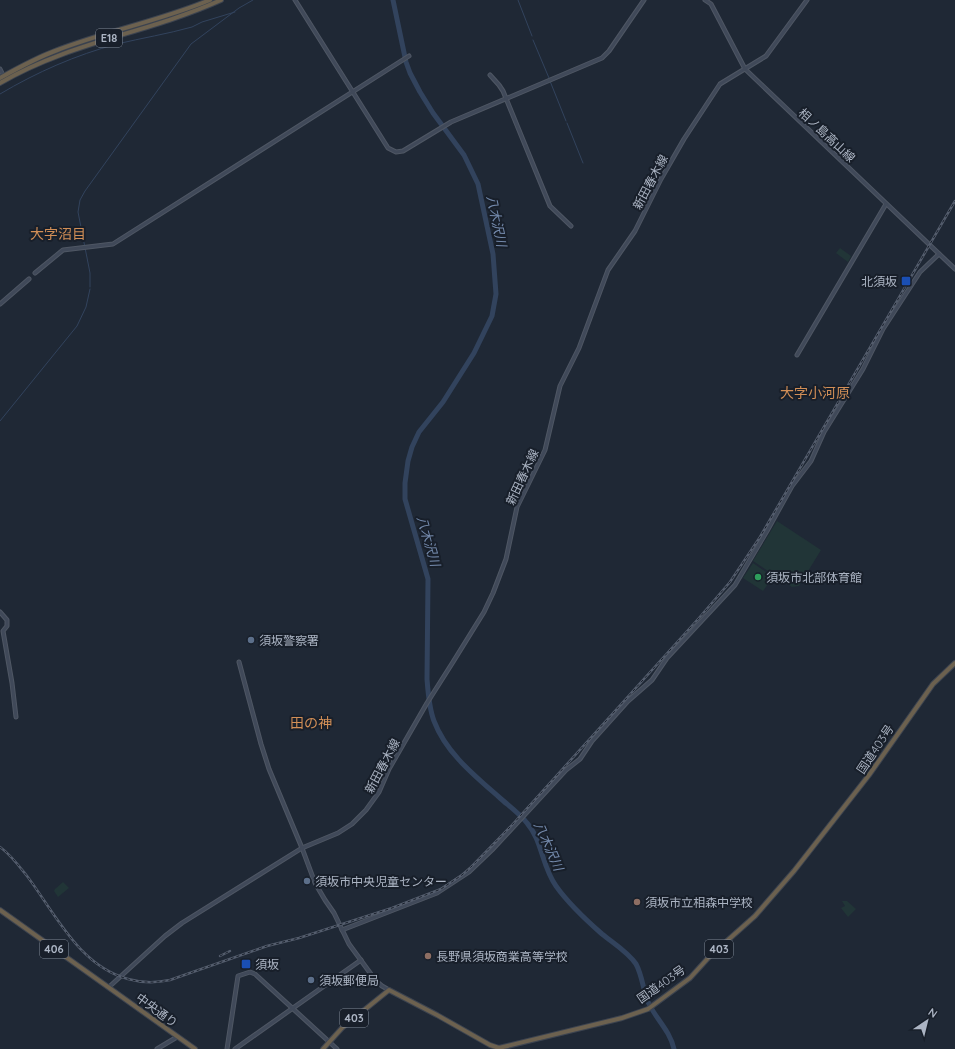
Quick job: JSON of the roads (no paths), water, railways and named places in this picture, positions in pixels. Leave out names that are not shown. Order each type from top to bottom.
[{"type":"highway","name":"E18","points":[[0,78],[56,50],[164,17],[210,0]]},
{"type":"highway","name":"E18","points":[[0,83],[58,55],[177,18],[221,0]]},
{"type":"highway","name":"国道403号","points":[[389,990],[490,1045],[499,1048],[512,1047],[622,1018],[648,1009],[690,978],[710,956],[755,916],[794,871],[865,782],[933,684],[955,663]]},
{"type":"highway","name":"406","points":[[0,910],[109,987]]},
{"type":"highway","name":"中央通り","points":[[109,987],[195,1049]]},
{"type":"highway","name":"403","points":[[323,1049],[342,1028],[389,990]]},
{"type":"street","points":[[295,0],[388,148],[396,152],[402,151],[450,122],[602,58],[609,51],[644,0]]},
{"type":"street","name":"相ノ島高山線","points":[[705,0],[711,4],[745,69],[954,268]]},
{"type":"street","name":"新田春木線","points":[[109,987],[165,936],[182,923],[302,848],[338,833],[352,824],[366,810],[379,792],[390,769],[427,703],[484,612],[493,593],[506,559],[517,507],[545,450],[560,386],[579,348],[608,270],[635,231],[661,179],[684,139],[717,88],[727,79],[766,56],[807,0]]},
{"type":"street","points":[[35,274],[63,250],[113,244],[409,56]]},
{"type":"street","points":[[0,69],[2,73]]},
{"type":"street","points":[[490,74],[500,85],[507,99],[550,206],[571,226]]},
{"type":"street","points":[[798,355],[886,204]]},
{"type":"street","points":[[342,930],[422,900],[454,883],[480,862],[521,820],[566,770],[580,759],[592,741],[628,701],[650,682],[667,658],[735,585],[792,486],[811,461],[824,432],[863,368],[884,329],[920,272],[939,254]]},
{"type":"street","points":[[0,304],[29,279]]},
{"type":"street","points":[[0,612],[7,620],[7,626],[3,631],[16,718]]},
{"type":"street","points":[[239,662],[269,769],[315,883],[334,913],[350,944],[361,960],[376,981],[389,990]]},
{"type":"street","points":[[235,1049],[361,960]]},
{"type":"street","points":[[228,1049],[238,976],[250,972],[259,978],[337,1049]]},
{"type":"street","points":[[157,1049],[177,1037]]},
{"type":"waterway","points":[[90,287],[90,273],[78,212],[80,200],[85,191],[191,44],[239,8],[253,0]]},
{"type":"waterway","name":"八木沢川","points":[[393,0],[406,62],[410,73],[433,113],[464,155],[478,184],[493,254],[496,294],[492,316],[474,353],[443,402],[419,432],[412,447],[408,461],[405,483],[405,499],[428,579],[427,679],[432,716],[439,733],[454,754],[471,772],[527,823],[536,837],[551,879],[556,886],[584,917],[602,934],[625,952],[636,964],[649,1004],[670,1037],[674,1049]]},
{"type":"waterway","points":[[518,0],[532,36]]},
{"type":"waterway","points":[[0,94],[42,71],[87,53],[117,44],[192,27],[202,22],[235,12]]},
{"type":"waterway","points":[[533,40],[549,78]]},
{"type":"waterway","points":[[550,81],[566,121]]},
{"type":"waterway","points":[[567,123],[583,163]]},
{"type":"waterway","points":[[0,421],[77,326],[86,307],[90,289]]},
{"type":"railway","points":[[0,847],[11,857],[27,876],[58,921],[95,963],[128,979],[144,982],[170,980],[267,946],[299,938],[392,908],[441,889],[462,875],[512,825],[730,582],[760,537],[955,201]]},
{"type":"railway","points":[[220,956],[230,951]]},
{"type":"place","name":"北須坂","points":[[906,281]]},
{"type":"place","name":"須坂市北部体育館","points":[[758,577]]},
{"type":"place","name":"須坂警察署","points":[[251,640]]},
{"type":"place","name":"須坂市中央児童センター","points":[[307,881]]},
{"type":"place","name":"須坂市立相森中学校","points":[[637,902]]},
{"type":"place","name":"長野県須坂商業高等学校","points":[[428,956]]},
{"type":"place","name":"須坂","points":[[246,964]]},
{"type":"place","name":"須坂郵便局","points":[[311,980]]},
{"type":"district","name":"大字沼目","points":[[58,234]]},
{"type":"district","name":"大字小河原","points":[[815,393]]},
{"type":"district","name":"田の神","points":[[311,723]]}]
